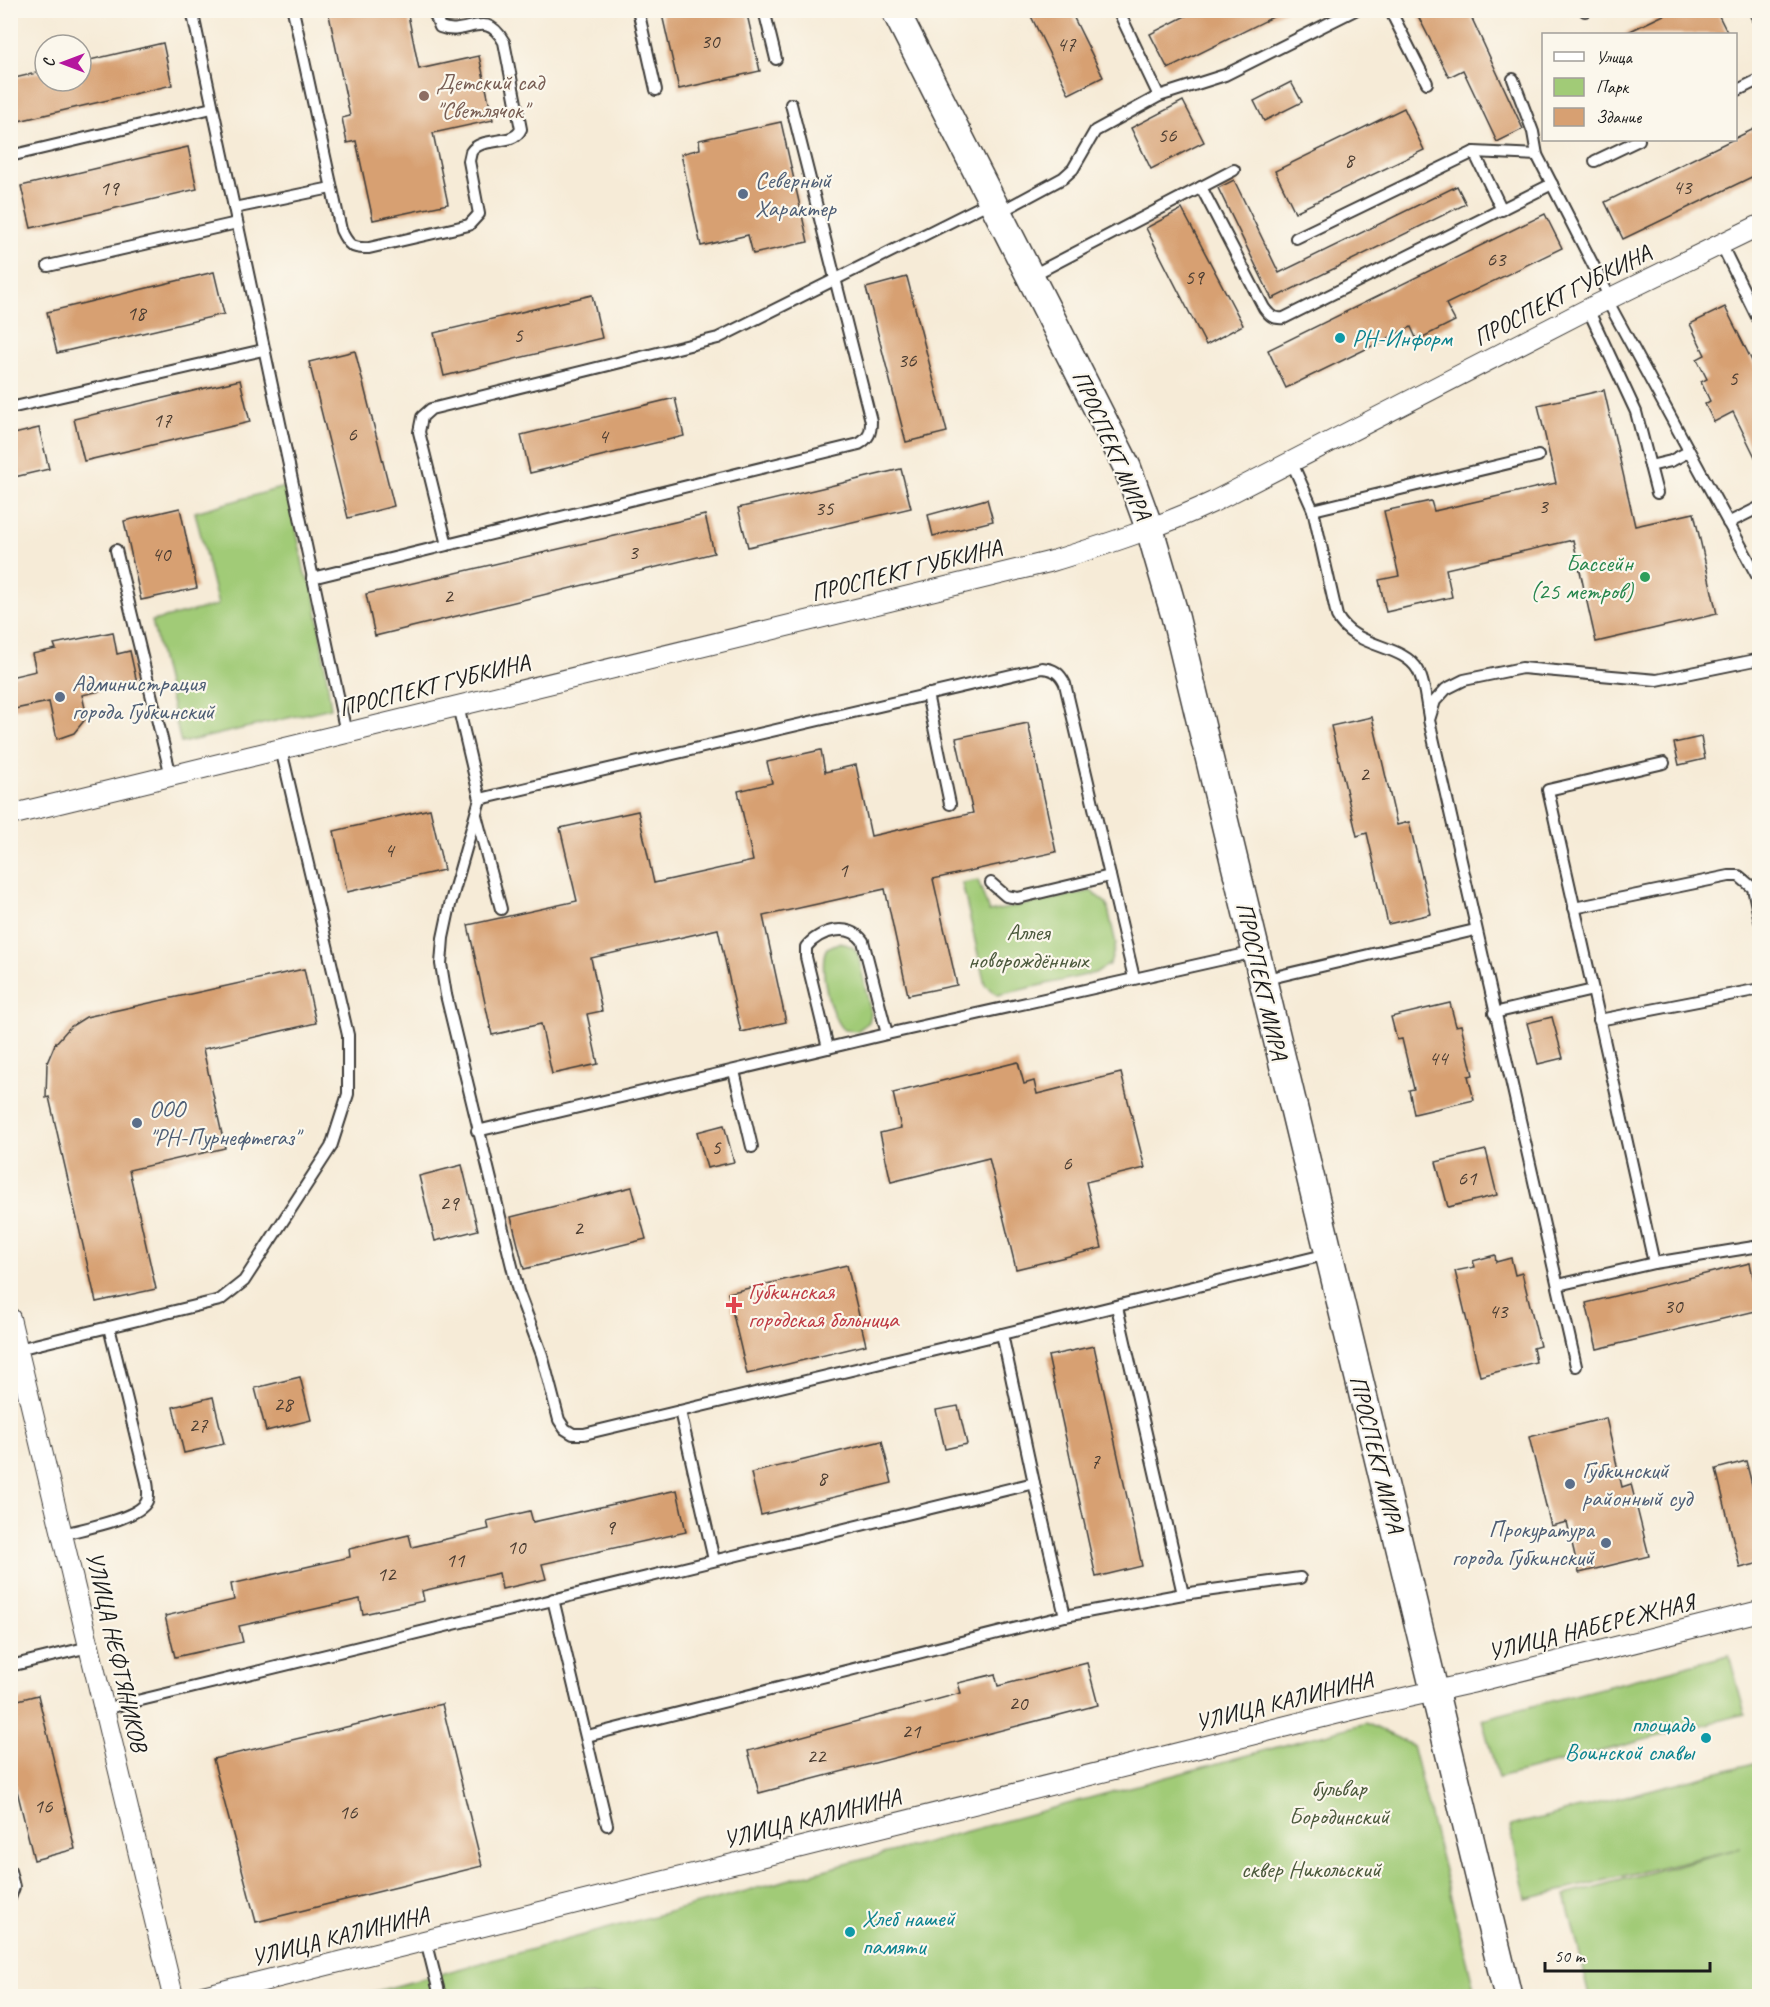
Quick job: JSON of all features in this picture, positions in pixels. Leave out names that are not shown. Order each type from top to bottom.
[{"type":"main road","name":"ПРОСПЕКТ МИРА","points":[[895,10],[1116,443],[1150,530],[1175,616],[1508,1996]]},
{"type":"street","name":"ПРОСПЕКТ ГУБКИНА","points":[[10,814],[1049,562],[1150,530],[1292,463],[1588,309],[1760,225]]},
{"type":"street","name":"УЛИЦА НЕФТЯНИКОВ","points":[[10,1318],[173,1996]]},
{"type":"street","name":"УЛИЦА НАБЕРЕЖНАЯ","points":[[1434,1691],[1760,1611]]},
{"type":"street","name":"УЛИЦА КАЛИНИНА","points":[[203,1996],[1434,1691]]},
{"type":"lane","points":[[192,10],[346,733]]},
{"type":"lane","points":[[293,10],[341,230],[347,243],[356,249],[469,225],[476,220],[479,204],[469,161],[471,152],[481,144],[519,134],[521,121],[504,42],[498,32],[491,25],[482,24],[447,30],[440,27],[433,10]]},
{"type":"lane","points":[[638,10],[656,90]]},
{"type":"lane","points":[[764,10],[776,59]]},
{"type":"lane","points":[[1118,10],[1159,96]]},
{"type":"lane","points":[[447,545],[419,432],[422,417],[431,409],[703,344],[835,279],[1064,178],[1073,169],[1095,131],[1159,96],[1225,75],[1355,10]]},
{"type":"lane","points":[[1390,10],[1427,83]]},
{"type":"lane","points":[[1754,10],[1760,22]]},
{"type":"lane","points":[[1513,79],[1533,132],[1537,155],[1608,299],[1688,452],[1760,581]]},
{"type":"lane","points":[[1737,90],[1760,79]]},
{"type":"lane","points":[[312,578],[859,444],[866,440],[871,432],[872,421],[791,104]]},
{"type":"lane","points":[[10,156],[212,108]]},
{"type":"lane","points":[[1595,162],[1637,141]]},
{"type":"lane","points":[[1296,238],[1474,152],[1537,155]]},
{"type":"lane","points":[[1474,152],[1502,210]]},
{"type":"lane","points":[[1030,276],[1234,170]]},
{"type":"lane","points":[[1201,187],[1264,308],[1269,316],[1276,319],[1284,318],[1552,184]]},
{"type":"lane","points":[[234,208],[331,188]]},
{"type":"lane","points":[[48,266],[237,223]]},
{"type":"lane","points":[[1721,244],[1755,303],[1760,323]]},
{"type":"lane","points":[[1588,309],[1636,412],[1657,493]]},
{"type":"lane","points":[[10,408],[263,350]]},
{"type":"lane","points":[[1650,466],[1676,459],[1688,452]]},
{"type":"lane","points":[[1313,510],[1538,456]]},
{"type":"lane","points":[[1292,463],[1313,510],[1337,616],[1342,627],[1352,634],[1409,660],[1416,668],[1576,1366]]},
{"type":"lane","points":[[1728,523],[1760,507]]},
{"type":"lane","points":[[116,550],[171,776]]},
{"type":"lane","points":[[1429,720],[1435,701],[1446,689],[1464,680],[1521,668],[1543,668],[1640,681],[1657,680],[1760,659]]},
{"type":"lane","points":[[480,799],[927,694],[1050,668],[1061,675],[1134,978]]},
{"type":"lane","points":[[927,694],[950,804]]},
{"type":"lane","points":[[458,706],[480,799],[450,905],[441,964],[477,1131],[518,1291],[542,1355],[559,1420],[565,1429],[573,1434],[584,1434],[1002,1335],[1328,1254]]},
{"type":"lane","points":[[18,1349],[220,1300],[231,1293],[244,1281],[331,1147],[348,1094],[348,1035],[282,749]]},
{"type":"lane","points":[[1654,1263],[1548,790],[1664,763]]},
{"type":"lane","points":[[476,815],[501,909]]},
{"type":"lane","points":[[991,883],[1006,896],[1018,898],[1110,876]]},
{"type":"lane","points":[[1574,908],[1729,876],[1739,876],[1753,888],[1760,921]]},
{"type":"lane","points":[[828,1047],[806,957],[806,947],[817,936],[844,929],[858,934],[863,941],[887,1034]]},
{"type":"lane","points":[[1262,980],[1475,930]]},
{"type":"lane","points":[[477,1131],[828,1047],[1256,952]]},
{"type":"lane","points":[[1599,1020],[1760,989]]},
{"type":"lane","points":[[1494,1013],[1593,990]]},
{"type":"lane","points":[[734,1071],[752,1147]]},
{"type":"lane","points":[[1558,1285],[1654,1263],[1760,1246]]},
{"type":"lane","points":[[1117,1307],[1183,1594]]},
{"type":"lane","points":[[63,1534],[118,1520],[141,1508],[147,1502],[147,1482],[109,1327]]},
{"type":"lane","points":[[1002,1335],[1065,1616]]},
{"type":"lane","points":[[680,1411],[714,1560]]},
{"type":"lane","points":[[104,1708],[1034,1483]]},
{"type":"lane","points":[[587,1736],[1065,1616],[1183,1594],[1300,1578]]},
{"type":"lane","points":[[554,1599],[607,1825]]},
{"type":"lane","points":[[10,1666],[90,1647]]},
{"type":"lane","points":[[10,1871],[14,1887],[10,1898]]},
{"type":"lane","points":[[426,1940],[440,1996]]},
{"type":"green space","points":[[288,486],[305,575],[314,588],[331,708],[181,743],[152,621],[218,605],[195,512]]},
{"type":"green space","name":"Аллея новорождённых","points":[[978,880],[989,912],[1091,891],[1107,904],[1116,944],[1110,964],[1095,973],[998,995],[985,985],[962,883]]},
{"type":"green space","points":[[840,942],[853,947],[858,954],[871,1014],[869,1022],[857,1031],[844,1030],[839,1024],[826,990],[824,955],[827,948]]},
{"type":"green space","points":[[1729,1655],[1745,1714],[1498,1778],[1482,1719]]},
{"type":"green space","name":"сквер Никольский","points":[[1366,1723],[1412,1745],[1476,1996],[359,1996]]},
{"type":"green space","points":[[1758,1762],[1759,1996],[1590,1996],[1565,1895],[1741,1848],[1526,1899],[1510,1826]]},
{"type":"building","points":[[328,10],[407,10],[419,69],[479,56],[493,120],[433,133],[448,204],[373,220],[356,141],[347,143],[342,118],[350,116]]},
{"type":"building","points":[[661,10],[746,10],[760,71],[679,89]]},
{"type":"building","points":[[1028,10],[1070,10],[1103,77],[1069,94]]},
{"type":"building","points":[[1197,10],[1287,10],[1168,69],[1150,34]]},
{"type":"building","points":[[1415,10],[1468,10],[1523,129],[1497,142],[1463,70],[1449,77]]},
{"type":"building","points":[[1674,10],[1716,10],[1728,33],[1626,33]]},
{"type":"building","points":[[163,43],[172,85],[10,123],[10,79],[33,74],[33,93],[93,93],[93,59]]},
{"type":"building","points":[[1291,82],[1302,102],[1264,121],[1254,101]]},
{"type":"building","points":[[1183,101],[1204,142],[1151,169],[1131,128]]},
{"type":"building","points":[[1404,108],[1424,150],[1295,212],[1275,171]]},
{"type":"building","name":"Северный Характер","points":[[781,122],[808,242],[753,254],[748,235],[701,246],[681,154],[700,149],[699,140]]},
{"type":"building","points":[[1760,126],[1760,173],[1623,239],[1605,202],[1729,141],[1737,141],[1737,137]]},
{"type":"building","points":[[188,147],[197,189],[31,228],[21,186]]},
{"type":"building","points":[[1234,180],[1279,273],[1457,186],[1466,204],[1272,299],[1218,188]]},
{"type":"building","points":[[1182,209],[1243,325],[1206,345],[1146,228]]},
{"type":"building","points":[[1545,214],[1562,248],[1446,304],[1455,321],[1417,340],[1411,327],[1286,388],[1268,350]]},
{"type":"building","points":[[214,272],[224,314],[57,353],[47,312]]},
{"type":"building","points":[[907,277],[947,432],[906,442],[866,288]]},
{"type":"building","points":[[592,295],[602,338],[444,376],[434,333]]},
{"type":"building","points":[[1725,307],[1760,377],[1760,467],[1733,412],[1714,422],[1705,404],[1710,401],[1701,382],[1707,379],[1697,359],[1705,355],[1690,324]]},
{"type":"building","points":[[355,351],[394,506],[348,518],[309,362]]},
{"type":"building","points":[[240,380],[250,422],[84,461],[74,419]]},
{"type":"building","points":[[1604,390],[1635,526],[1694,513],[1717,614],[1596,642],[1573,540],[1446,569],[1452,597],[1386,612],[1379,580],[1399,576],[1384,511],[1431,501],[1434,511],[1556,483],[1538,405]]},
{"type":"building","points":[[675,398],[684,436],[530,473],[521,435]]},
{"type":"building","points":[[39,428],[49,469],[10,478],[10,435]]},
{"type":"building","points":[[901,469],[911,508],[748,547],[738,508]]},
{"type":"building","points":[[987,499],[993,521],[933,536],[928,515]]},
{"type":"building","points":[[180,508],[197,588],[141,600],[124,521]]},
{"type":"building","points":[[705,515],[714,553],[375,636],[366,594]]},
{"type":"building","points":[[113,632],[117,654],[130,651],[137,683],[82,695],[87,717],[74,733],[57,739],[49,702],[10,710],[10,677],[36,671],[32,654],[56,649],[54,644]]},
{"type":"building","points":[[1372,717],[1397,825],[1409,822],[1431,914],[1388,924],[1367,833],[1357,836],[1331,726]]},
{"type":"building","points":[[1028,723],[1056,852],[933,879],[957,985],[908,995],[885,889],[763,916],[786,1022],[741,1032],[718,929],[591,958],[602,1011],[587,1014],[598,1064],[552,1074],[541,1024],[492,1035],[468,925],[577,901],[560,828],[638,811],[654,883],[753,861],[738,791],[772,783],[767,762],[821,750],[825,772],[856,765],[871,836],[973,813],[956,738]]},
{"type":"building","points":[[1701,737],[1705,759],[1679,765],[1674,743]]},
{"type":"building","points":[[430,809],[444,870],[347,892],[334,831]]},
{"type":"building","name":"ООО \"РН-Пурнефтегаз\"","points":[[304,969],[316,1023],[203,1049],[225,1148],[129,1170],[156,1289],[96,1302],[49,1097],[46,1098],[47,1063],[55,1044],[70,1027],[86,1017]]},
{"type":"building","points":[[1450,1003],[1456,1026],[1461,1025],[1473,1075],[1468,1076],[1474,1100],[1414,1114],[1409,1090],[1414,1089],[1402,1039],[1397,1040],[1391,1017]]},
{"type":"building","points":[[1552,1017],[1563,1058],[1538,1064],[1527,1023]]},
{"type":"building","points":[[1018,1062],[1024,1084],[1034,1081],[1037,1094],[1121,1073],[1145,1168],[1086,1182],[1102,1248],[1016,1269],[989,1158],[891,1182],[880,1133],[901,1128],[893,1093]]},
{"type":"building","points":[[724,1125],[734,1162],[707,1168],[697,1132]]},
{"type":"building","points":[[1486,1150],[1497,1195],[1448,1207],[1436,1162]]},
{"type":"building","points":[[462,1165],[478,1230],[435,1241],[419,1176]]},
{"type":"building","points":[[632,1187],[646,1239],[524,1269],[511,1217]]},
{"type":"building","points":[[1495,1255],[1496,1262],[1511,1258],[1515,1275],[1522,1273],[1540,1346],[1533,1348],[1536,1362],[1480,1376],[1455,1271],[1475,1267],[1473,1261]]},
{"type":"building","points":[[1750,1263],[1760,1310],[1597,1349],[1586,1303]]},
{"type":"building","points":[[847,1265],[866,1345],[747,1374],[728,1293]]},
{"type":"building","points":[[1094,1346],[1142,1566],[1096,1577],[1048,1356]]},
{"type":"building","points":[[300,1377],[311,1420],[266,1431],[255,1388]]},
{"type":"building","points":[[213,1397],[224,1444],[184,1453],[173,1407]]},
{"type":"building","points":[[958,1406],[967,1444],[945,1449],[936,1410]]},
{"type":"building","points":[[1606,1418],[1622,1487],[1631,1484],[1649,1556],[1579,1573],[1567,1522],[1551,1526],[1529,1437]]},
{"type":"building","points":[[882,1441],[892,1483],[761,1515],[751,1473]]},
{"type":"building","points":[[1746,1461],[1760,1516],[1760,1563],[1740,1568],[1716,1469]]},
{"type":"building","points":[[677,1490],[686,1532],[542,1564],[546,1579],[502,1589],[499,1573],[422,1591],[424,1601],[363,1614],[360,1599],[239,1626],[243,1642],[175,1657],[165,1616],[234,1600],[231,1584],[350,1557],[349,1549],[409,1535],[412,1547],[489,1529],[487,1521],[530,1511],[533,1522]]},
{"type":"building","points":[[1087,1663],[1098,1705],[759,1793],[748,1751],[961,1693],[958,1683],[995,1674],[998,1686]]},
{"type":"building","points":[[38,1695],[75,1849],[34,1860],[10,1762],[10,1702]]},
{"type":"building","points":[[442,1704],[482,1866],[256,1922],[213,1759]]},
{"type":"place","name":"Детский сад \"Светлячок\"","points":[[424,96]]},
{"type":"place","name":"Северный Характер","points":[[743,194]]},
{"type":"place","name":"РН-Информ","points":[[1340,338]]},
{"type":"place","name":"Бассейн (25 метров)","points":[[1645,577]]},
{"type":"place","name":"Администрация города Губкинский","points":[[60,697]]},
{"type":"place","name":"ООО \"РН-Пурнефтегаз\"","points":[[137,1123]]},
{"type":"place","name":"Губкинская городская больница","points":[[734,1305]]},
{"type":"place","name":"Губкинский районный суд","points":[[1570,1484]]},
{"type":"place","name":"Прокуратура города Губкинский","points":[[1606,1543]]},
{"type":"place","name":"площадь Воинской славы","points":[[1706,1738]]},
{"type":"place","name":"Хлеб нашей памяти","points":[[850,1932]]},
{"type":"park label","name":"бульвар Бородинский","points":[[1339,1802]]}]
